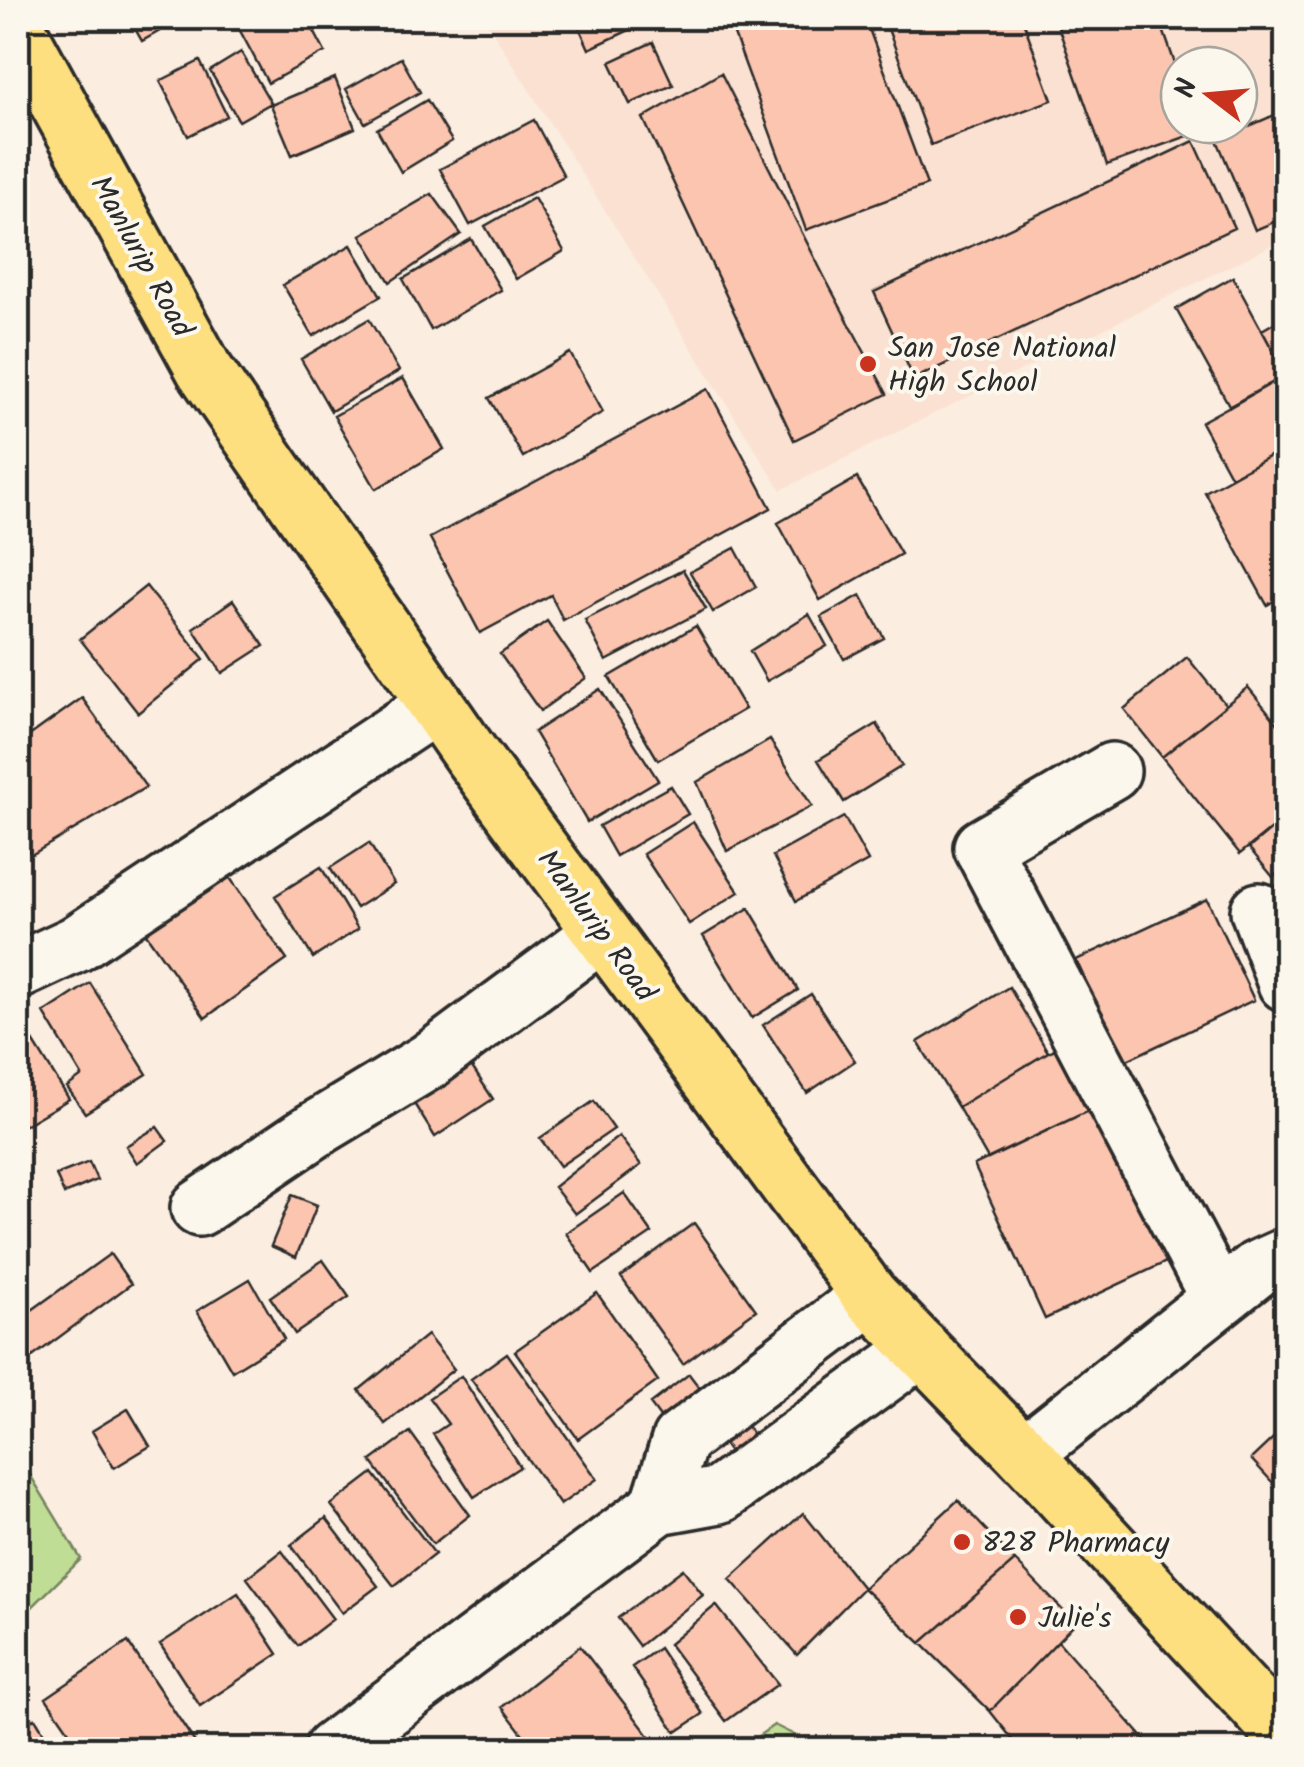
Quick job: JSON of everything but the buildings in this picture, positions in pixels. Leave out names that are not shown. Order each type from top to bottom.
[{"type":"main road","name":"Manlurip Road","points":[[18,26],[204,370],[436,705],[870,1296],[1024,1454],[1286,1737]]},
{"type":"street","points":[[18,26],[24,18]]},
{"type":"street","points":[[18,970],[76,944],[436,705]]},
{"type":"street","points":[[1112,772],[982,847],[1219,1299]]},
{"type":"street","points":[[1259,911],[1286,984]]},
{"type":"street","points":[[199,1208],[313,1131],[430,1060],[602,933]]},
{"type":"street","points":[[1024,1454],[1258,1269],[1286,1256]]},
{"type":"street","points":[[659,1506],[680,1440],[870,1296]]},
{"type":"street","points":[[332,1750],[659,1506],[720,1495],[921,1348]]},
{"type":"shaded area","name":"San Jose National High School","points":[[484,18],[1286,18],[1286,238],[781,490]]},
{"type":"green space","points":[[18,1455],[81,1559],[18,1621]]},
{"type":"green space","points":[[774,1725],[823,1749],[740,1749]]},
{"type":"place","name":"San Jose National High School","points":[[868,364]]},
{"type":"place","name":"828 Pharmacy","points":[[962,1542]]},
{"type":"place","name":"Julie's","points":[[1018,1617]]}]
